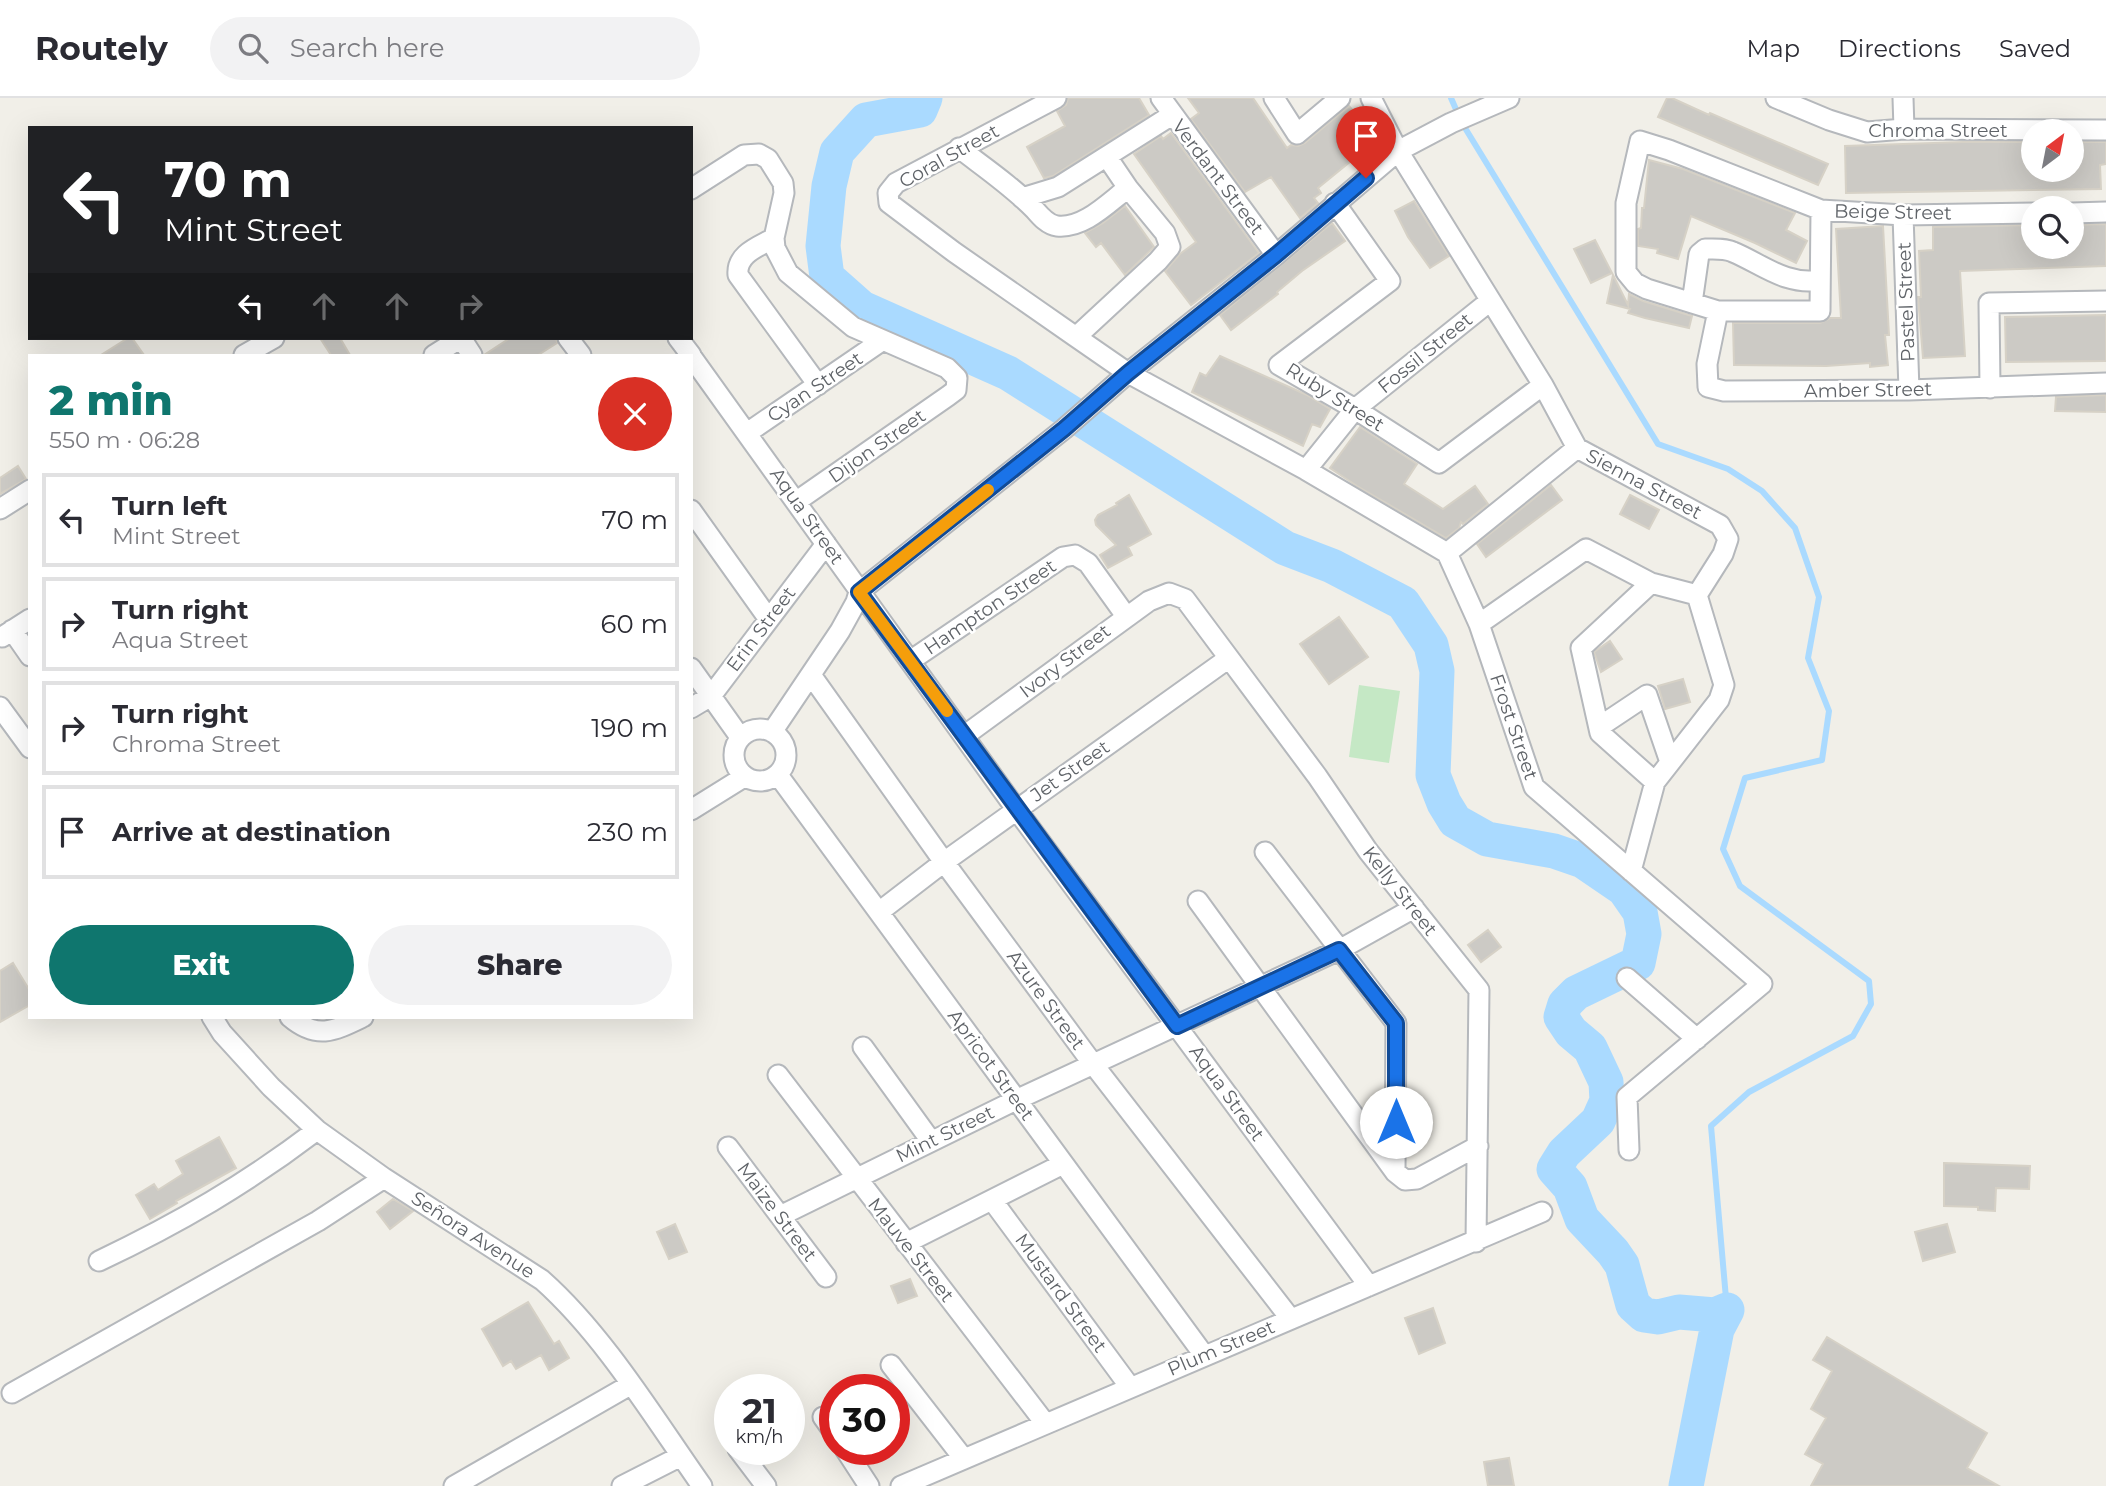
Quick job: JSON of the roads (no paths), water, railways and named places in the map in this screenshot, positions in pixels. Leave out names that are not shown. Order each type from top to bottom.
[{"type":"street","name":"Coral Street","points":[[1056,98],[896,183],[888,192],[889,203],[1076,337]]},
{"type":"street","name":"Verdant Street","points":[[1161,98],[1276,255]]},
{"type":"street","points":[[1274,98],[1297,134],[1340,98]]},
{"type":"street","name":"Sienna Street","points":[[1371,98],[1398,151],[1543,385],[1577,448],[1720,525],[1728,539],[1723,554],[1696,595]]},
{"type":"street","points":[[772,732],[849,616],[859,592],[1099,401],[1128,373],[1276,255],[1398,151],[1451,123],[1509,98]]},
{"type":"street","name":"Chroma Street","points":[[1776,98],[1867,132],[1904,129],[2106,130]]},
{"type":"street","points":[[1903,98],[1904,129]]},
{"type":"street","points":[[1022,198],[1058,187],[1172,115]]},
{"type":"street","name":"Beige Street","points":[[1692,303],[1647,289],[1635,283],[1626,272],[1626,203],[1640,141],[1821,210],[1903,215],[2021,213]]},
{"type":"street","points":[[959,148],[1022,198],[1044,220],[1056,226],[1076,223],[1090,217],[1128,188]]},
{"type":"street","points":[[693,188],[744,155],[760,154],[768,159],[780,177],[784,192],[774,238],[780,260],[788,273],[838,317],[883,340]]},
{"type":"street","points":[[1107,157],[1128,188],[1165,233],[1170,247],[1076,337],[1128,373],[1306,470],[1447,553],[1577,448]]},
{"type":"street","name":"Ruby Street","points":[[1335,203],[1390,281],[1279,365],[1355,409],[1439,463],[1543,385]]},
{"type":"street","points":[[1820,280],[1793,280],[1755,265],[1731,250],[1705,249],[1699,254],[1692,303],[1718,311],[1820,311],[1821,210]]},
{"type":"street","points":[[2084,213],[2106,212]]},
{"type":"street","name":"Pastel Street","points":[[1903,215],[1909,390]]},
{"type":"street","points":[[774,238],[740,260],[737,266],[738,275],[818,385]]},
{"type":"street","name":"Fossil Street","points":[[1306,470],[1355,409],[1490,301]]},
{"type":"street","points":[[1990,388],[1989,303],[2106,301]]},
{"type":"street","name":"Amber Street","points":[[1718,311],[1707,364],[1708,387],[1724,391],[1909,390],[2106,383]]},
{"type":"street","points":[[246,354],[270,340]]},
{"type":"street","points":[[436,354],[458,340]]},
{"type":"street","points":[[570,340],[580,354]]},
{"type":"street","name":"Cyan Street","points":[[747,433],[883,340]]},
{"type":"street","name":"Dijon Street","points":[[797,501],[956,390],[957,379],[952,372],[883,340]]},
{"type":"street","name":"Aqua Street","points":[[693,359],[1016,809],[1369,1286]]},
{"type":"street","points":[[0,509],[28,491]]},
{"type":"street","points":[[693,513],[768,618]]},
{"type":"street","name":"Erin Street","points":[[693,708],[711,696],[827,544]]},
{"type":"street","points":[[1479,624],[1586,549],[1651,583],[1696,595],[1724,685],[1719,700],[1656,782],[1631,871]]},
{"type":"street","name":"Frost Street","points":[[1447,553],[1479,624],[1534,787],[1762,984],[1628,1097],[1629,1150]]},
{"type":"street","name":"Hampton Street","points":[[910,662],[1063,557],[1075,555],[1088,563],[1126,616]]},
{"type":"street","points":[[1651,583],[1581,648],[1600,733],[1656,782]]},
{"type":"street","name":"Ivory Street","points":[[964,736],[1126,616],[1169,593]]},
{"type":"street","name":"Kelly Street","points":[[1169,593],[1185,599],[1317,776],[1368,851],[1479,990],[1476,1242]]},
{"type":"street","points":[[28,620],[7,633],[28,654]]},
{"type":"street","name":"Jet Street","points":[[879,912],[1016,809],[1229,658]]},
{"type":"street","points":[[693,671],[740,737]]},
{"type":"street","name":"Azure Street","points":[[811,675],[1093,1064],[1290,1318]]},
{"type":"street","points":[[1599,727],[1647,695],[1670,762]]},
{"type":"street","points":[[0,707],[28,745]]},
{"type":"street","points":[[755,729],[772,732],[780,738],[786,754],[785,763],[778,775],[757,782],[744,777],[733,760],[733,752],[740,737],[755,729]]},
{"type":"street","name":"Apricot Street","points":[[778,775],[1204,1355]]},
{"type":"street","points":[[693,809],[744,777]]},
{"type":"street","points":[[1265,852],[1396,1023],[1395,1172]]},
{"type":"street","points":[[1198,901],[1395,1172],[1405,1180],[1417,1179],[1478,1146]]},
{"type":"street","name":"Mint Street","points":[[780,1216],[1016,1100],[1339,950],[1413,908]]},
{"type":"street","points":[[1627,978],[1697,1039]]},
{"type":"street","name":"Señora Avenue","points":[[213,1019],[222,1033],[271,1087],[317,1130],[384,1178],[542,1280],[587,1325],[702,1486]]},
{"type":"street","points":[[295,1021],[321,1033],[359,1019]]},
{"type":"street","points":[[863,1046],[932,1141]]},
{"type":"street","name":"Mauve Street","points":[[778,1075],[1045,1423]]},
{"type":"street","points":[[99,1261],[206,1207],[254,1177],[317,1130]]},
{"type":"street","name":"Maize Street","points":[[728,1147],[826,1277]]},
{"type":"street","points":[[906,1243],[1063,1164]]},
{"type":"street","points":[[12,1393],[318,1220],[384,1178]]},
{"type":"street","name":"Mustard Street","points":[[992,1200],[1129,1387]]},
{"type":"street","name":"Plum Street","points":[[901,1486],[1542,1212]]},
{"type":"street","points":[[891,1365],[964,1459]]},
{"type":"street","points":[[454,1486],[630,1385]]},
{"type":"street","points":[[622,1486],[681,1456]]},
{"type":"street","points":[[750,1465],[766,1486]]},
{"type":"street","points":[[855,1465],[869,1486]]},
{"type":"waterway","points":[[925,98],[920,110],[866,120],[837,152],[829,186],[823,246],[827,277],[862,308],[1008,373],[1285,548],[1332,566],[1403,603],[1431,645],[1437,671],[1433,775],[1444,803],[1455,821],[1487,839],[1554,851],[1583,861],[1624,889],[1640,912],[1644,934],[1638,963],[1576,993],[1565,1004],[1561,1017],[1571,1032],[1590,1048],[1606,1082],[1607,1101],[1598,1121],[1564,1153],[1554,1169],[1570,1187],[1582,1219],[1622,1265],[1633,1305],[1644,1315],[1658,1317],[1679,1312],[1715,1315],[1727,1310]]},
{"type":"waterway","points":[[1451,98],[1462,123],[1658,444],[1728,469],[1762,491],[1795,528],[1819,597],[1808,658],[1829,711],[1822,760],[1745,778],[1723,849],[1740,886],[1869,981],[1871,1004],[1853,1036],[1749,1092],[1711,1126],[1727,1310]]},
{"type":"waterway","points":[[1686,1486],[1717,1329],[1727,1310]]}]
